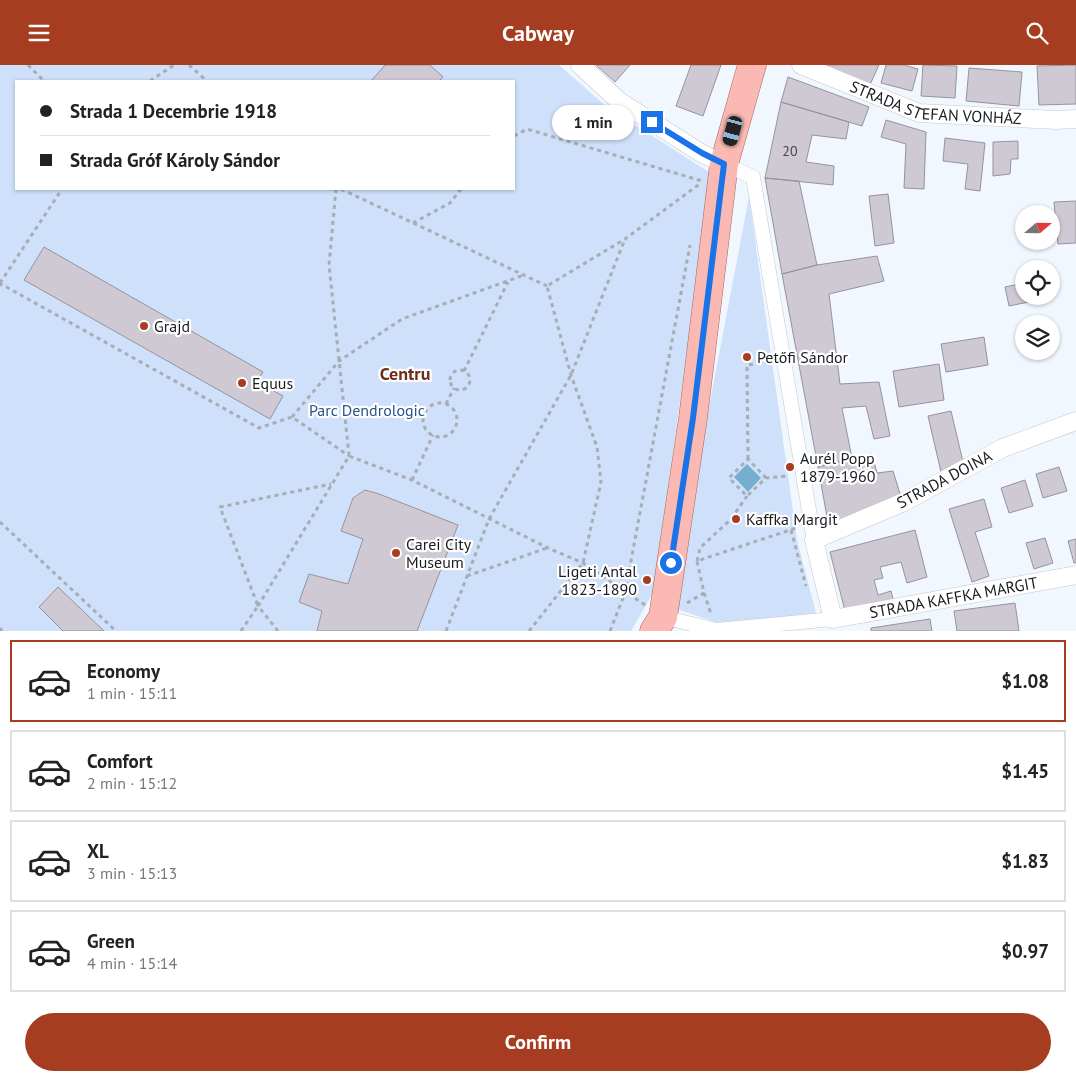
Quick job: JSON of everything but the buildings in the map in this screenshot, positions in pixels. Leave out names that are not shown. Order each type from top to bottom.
[{"type":"main road","points":[[659,624],[693,418],[708,190],[713,159],[752,65]]},
{"type":"street","points":[[580,65],[619,101],[713,159],[753,177],[814,539],[833,619],[716,631],[659,624]]},
{"type":"street","name":"STRADA STEFAN VONHÁZ","points":[[801,65],[919,113],[1056,121],[1076,119]]},
{"type":"street","name":"STRADA DOINA","points":[[814,539],[904,502],[1002,448],[1076,421]]},
{"type":"street","name":"STRADA KAFFKA MARGIT","points":[[833,619],[1076,575]]},
{"type":"path","points":[[28,65],[43,80]]},
{"type":"path","points":[[152,80],[174,65]]},
{"type":"path","points":[[189,65],[206,80]]},
{"type":"path","points":[[515,136],[528,129],[708,190]]},
{"type":"path","points":[[708,190],[713,159]]},
{"type":"path","points":[[61,190],[0,284],[258,428],[292,417],[339,361],[402,319],[508,283],[524,275]]},
{"type":"path","points":[[241,631],[258,607],[349,456],[329,265],[336,190]]},
{"type":"path","points":[[343,190],[547,286],[571,375],[598,447],[601,482],[583,563],[529,631]]},
{"type":"path","points":[[413,223],[450,203],[460,190]]},
{"type":"path","points":[[547,286],[708,190]]},
{"type":"path","points":[[446,631],[488,519],[571,375],[625,239]]},
{"type":"path","points":[[610,631],[625,593],[692,240]]},
{"type":"path","points":[[464,371],[508,283]]},
{"type":"path","points":[[766,478],[748,459],[747,365],[784,360]]},
{"type":"path","points":[[456,370],[464,371],[469,377],[469,384],[461,390],[454,388],[450,383],[451,374],[456,370]]},
{"type":"path","points":[[446,404],[454,388]]},
{"type":"path","points":[[436,403],[446,404],[456,415],[454,429],[442,437],[433,435],[423,423],[424,413],[436,403]]},
{"type":"path","points":[[292,417],[349,456],[412,480],[488,519],[583,563],[625,593],[659,624],[704,593],[696,561],[700,548],[731,519],[747,496],[766,478],[803,475]]},
{"type":"path","points":[[412,480],[433,435]]},
{"type":"path","points":[[747,496],[729,478],[748,459]]},
{"type":"path","points":[[278,631],[258,607],[220,507],[332,484]]},
{"type":"path","points":[[696,561],[791,530],[811,521]]},
{"type":"path","points":[[0,522],[116,631]]},
{"type":"path","points":[[791,530],[815,621]]},
{"type":"path","points":[[467,576],[548,548]]},
{"type":"green space","name":"Parc Dendrologic","points":[[0,65],[559,65],[607,107],[712,174],[653,593],[631,631],[0,631]]},
{"type":"green space","points":[[749,197],[797,540],[817,617],[721,624],[671,607]]},
{"type":"shaded area","points":[[747,464],[761,478],[748,492],[734,477]]},
{"type":"place","name":"Grajd","points":[[144,326]]},
{"type":"place","name":"Petőfi Sándor","points":[[747,357]]},
{"type":"place","name":"Equus","points":[[242,383]]},
{"type":"place","name":"Aurél Popp 1879-1960","points":[[790,467]]},
{"type":"place","name":"Kaffka Margit","points":[[736,519]]},
{"type":"place","name":"Carei City Museum","points":[[396,553]]},
{"type":"place","name":"Ligeti Antal 1823-1890","points":[[647,580]]},
{"type":"district","name":"Centru","points":[[405,374]]},
{"type":"route","points":[[652,122],[702,153],[724,164],[693,418],[671,563]]}]
